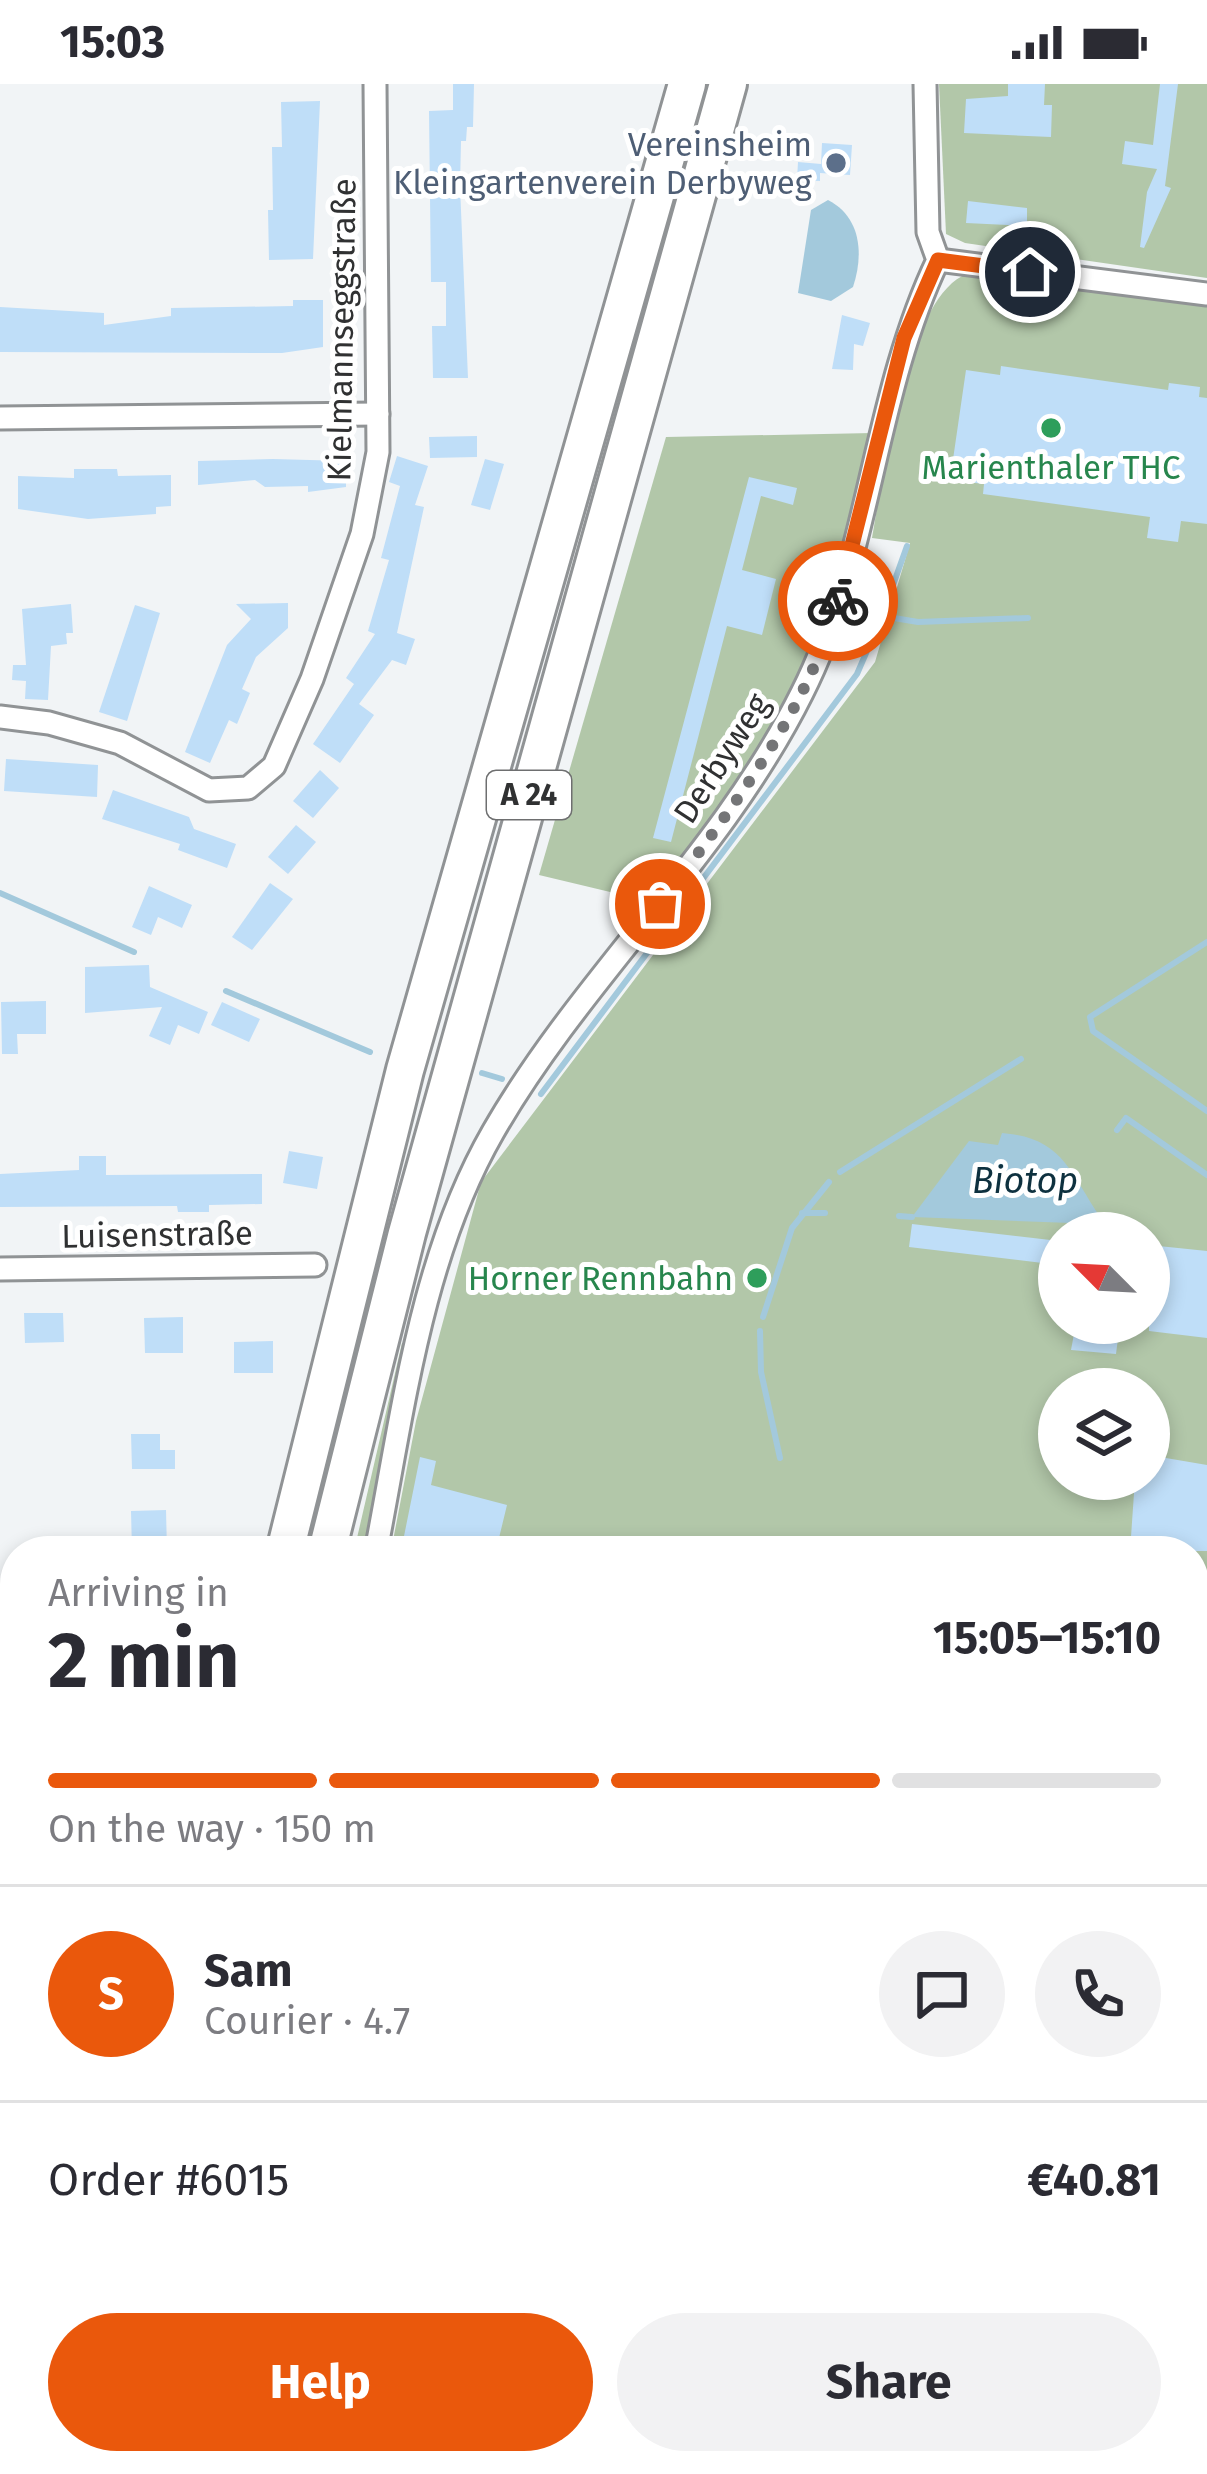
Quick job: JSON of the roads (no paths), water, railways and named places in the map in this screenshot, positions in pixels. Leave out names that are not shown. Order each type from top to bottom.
[{"type":"highway","name":"A 24","points":[[290,1536],[406,1070],[687,84]]},
{"type":"highway","name":"A 24","points":[[331,1536],[407,1233],[728,84]]},
{"type":"street","name":"Kielmannseggstraße","points":[[0,718],[49,722],[120,742],[209,790],[248,788],[263,779],[283,751],[362,535],[378,452],[375,84]]},
{"type":"street","points":[[925,84],[928,232],[938,260],[1207,293]]},
{"type":"street","name":"Derbyweg","points":[[379,1536],[427,1303],[473,1171],[526,1079],[696,856],[782,729],[818,660],[863,506],[904,338],[938,260]]},
{"type":"street","points":[[0,418],[378,414]]},
{"type":"street","name":"Luisenstraße","points":[[0,1269],[315,1265]]},
{"type":"water","points":[[828,200],[847,216],[859,249],[853,287],[831,301],[798,293],[811,210]]},
{"type":"water","name":"Biotop","points":[[1002,1133],[1051,1149],[1097,1212],[1038,1212],[1038,1222],[912,1217],[969,1141],[998,1145]]},
{"type":"waterway","points":[[882,616],[907,546]]},
{"type":"waterway","points":[[541,1094],[857,674],[882,616],[918,622],[1028,618]]},
{"type":"waterway","points":[[0,893],[134,952]]},
{"type":"waterway","points":[[1207,942],[1090,1017],[1093,1031],[1207,1111]]},
{"type":"waterway","points":[[226,991],[370,1052]]},
{"type":"waterway","points":[[840,1172],[1021,1059]]},
{"type":"waterway","points":[[482,1073],[502,1079]]},
{"type":"waterway","points":[[1117,1130],[1126,1118],[1207,1175]]},
{"type":"waterway","points":[[763,1317],[792,1228],[829,1182]]},
{"type":"waterway","points":[[802,1213],[825,1213]]},
{"type":"waterway","points":[[899,1216],[912,1217]]},
{"type":"waterway","points":[[760,1331],[761,1372],[780,1458]]},
{"type":"place","name":"Vereinsheim Kleingartenverein Derbyweg","points":[[836,163]]},
{"type":"place","name":"Marienthaler THC","points":[[1051,428]]},
{"type":"place","name":"Horner Rennbahn","points":[[757,1278]]}]
